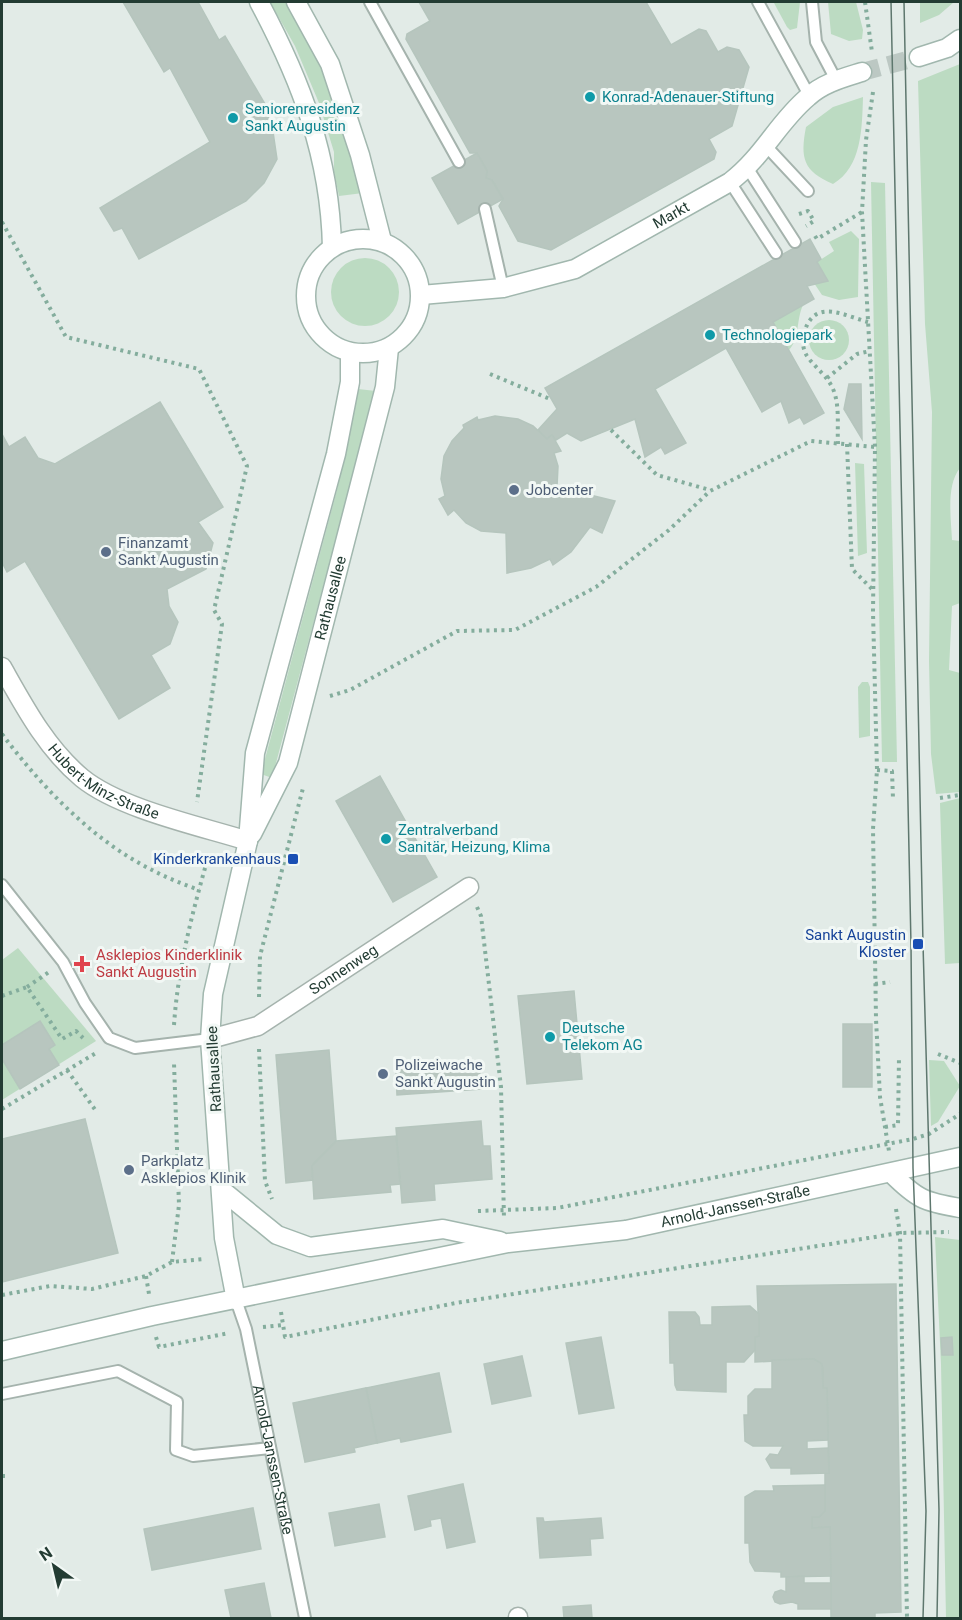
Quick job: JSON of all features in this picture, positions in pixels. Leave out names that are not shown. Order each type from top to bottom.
[{"type":"street","points":[[259,2],[285,51],[309,109],[331,205],[332,247]]},
{"type":"street","points":[[296,2],[330,64],[360,155],[382,241]]},
{"type":"street","points":[[919,57],[947,48],[960,39]]},
{"type":"street","name":"Markt","points":[[421,295],[503,288],[575,269],[730,182],[748,169],[790,114],[809,95],[836,80],[869,72]]},
{"type":"street","points":[[361,238],[382,241],[410,261],[419,280],[421,295],[414,323],[403,337],[389,348],[370,353],[350,352],[329,342],[313,325],[306,303],[307,281],[311,271],[332,247],[361,238]]},
{"type":"street","name":"Rathausallee","points":[[248,841],[288,763],[385,387],[389,348]]},
{"type":"street","name":"Rathausallee","points":[[236,1300],[226,1257],[223,1191],[210,1039],[213,994],[248,841],[255,753],[336,454],[350,382],[350,352]]},
{"type":"street","name":"Hubert-Minz-Straße","points":[[2,667],[40,734],[82,778],[134,806],[248,841]]},
{"type":"street","name":"Sonnenweg","points":[[210,1039],[258,1026],[469,887]]},
{"type":"street","name":"Arnold-Janssen-Straße","points":[[2,1352],[152,1316],[508,1243],[626,1230],[960,1157]]},
{"type":"street","points":[[891,1173],[914,1196],[931,1203],[960,1208]]},
{"type":"street","name":"Arnold-Janssen-Straße","points":[[223,1191],[277,1235],[310,1247],[442,1229],[508,1243]]},
{"type":"lane","points":[[370,2],[459,162]]},
{"type":"lane","points":[[758,2],[809,95]]},
{"type":"lane","points":[[812,2],[816,42],[836,80]]},
{"type":"lane","points":[[767,147],[808,192]]},
{"type":"lane","points":[[748,169],[795,242]]},
{"type":"lane","points":[[730,182],[777,253]]},
{"type":"lane","points":[[485,209],[503,288]]},
{"type":"lane","points":[[2,885],[63,962],[85,1003],[109,1038],[135,1048],[210,1039]]},
{"type":"lane","name":"Arnold-Janssen-Straße","points":[[236,1300],[246,1329],[305,1618]]},
{"type":"lane","points":[[2,1394],[118,1371],[177,1402],[176,1450],[193,1456],[270,1448]]},
{"type":"path","points":[[866,2],[869,72],[862,212],[875,447],[873,591],[877,770],[873,829],[875,984],[880,1097],[888,1142]]},
{"type":"path","points":[[808,211],[814,221],[806,226],[817,239],[862,212]]},
{"type":"path","points":[[2,222],[66,337],[199,369],[247,466],[214,610],[222,624],[194,825]]},
{"type":"path","points":[[838,444],[837,401],[827,378],[806,354],[802,339],[813,315],[822,311],[834,311],[868,322]]},
{"type":"path","points":[[827,378],[857,354],[870,351]]},
{"type":"path","points":[[490,374],[550,399]]},
{"type":"path","points":[[611,429],[657,475],[710,491]]},
{"type":"path","points":[[329,696],[350,690],[457,631],[515,630],[596,587],[669,530],[710,491],[811,441],[875,447]]},
{"type":"path","points":[[847,444],[852,569],[873,591]]},
{"type":"path","points":[[2,734],[57,799],[109,844],[151,870],[199,891]]},
{"type":"path","points":[[877,770],[892,771],[893,799]]},
{"type":"path","points":[[940,798],[960,795]]},
{"type":"path","points":[[469,887],[481,916],[501,1087],[503,1210],[508,1243]]},
{"type":"path","points":[[875,984],[890,982]]},
{"type":"path","points":[[2,996],[27,987],[62,1038],[76,1031],[96,1053],[2,1109]]},
{"type":"path","points":[[258,1026],[265,1181],[270,1198],[277,1205]]},
{"type":"path","points":[[938,1053],[960,1063]]},
{"type":"path","points":[[885,1127],[898,1125],[899,1057]]},
{"type":"path","points":[[67,1070],[96,1111]]},
{"type":"path","points":[[557,1208],[928,1134],[960,1114]]},
{"type":"path","points":[[283,1325],[285,1337],[456,1303],[900,1233],[955,1232]]},
{"type":"path","points":[[900,1233],[907,1618]]},
{"type":"path","points":[[2,1295],[50,1286],[92,1289],[146,1276],[172,1262]]},
{"type":"path","points":[[159,1347],[246,1329]]},
{"type":"green space","points":[[270,2],[293,2],[315,43],[363,193],[339,196],[334,172],[334,152],[319,103],[295,46]]},
{"type":"green space","points":[[800,2],[797,28],[790,30],[787,27],[774,3]]},
{"type":"green space","points":[[828,2],[856,2],[863,30],[862,39],[849,41],[831,34]]},
{"type":"green space","points":[[920,2],[954,2],[939,15],[920,23]]},
{"type":"green space","points":[[960,64],[960,468],[953,483],[950,502],[952,540],[960,541],[960,603],[952,606],[949,670],[960,673],[960,792],[936,794],[931,754],[929,661],[932,412],[925,324],[918,81]]},
{"type":"green space","points":[[863,97],[861,134],[855,157],[843,177],[833,184],[815,174],[806,162],[803,147],[806,127],[833,107]]},
{"type":"green space","points":[[871,182],[885,183],[897,762],[882,762]]},
{"type":"green space","points":[[851,231],[859,239],[858,297],[839,300],[822,295],[814,283],[828,281],[817,262],[834,251],[829,242]]},
{"type":"green space","points":[[365,258],[378,261],[389,268],[396,279],[399,292],[396,305],[389,316],[378,323],[365,326],[352,323],[341,316],[334,305],[331,292],[334,279],[341,268],[352,261]]},
{"type":"green space","points":[[803,305],[795,340],[789,350],[773,322]]},
{"type":"green space","points":[[829,320],[843,326],[849,340],[843,354],[829,360],[815,354],[809,340],[815,326]]},
{"type":"green space","points":[[358,389],[376,391],[373,412],[364,433],[272,778],[261,774],[337,490]]},
{"type":"green space","points":[[855,463],[864,464],[867,553],[858,556]]},
{"type":"green space","points":[[862,682],[868,682],[870,687],[870,736],[859,738],[858,687]]},
{"type":"green space","points":[[960,798],[960,963],[945,964],[940,803]]},
{"type":"green space","points":[[18,948],[96,1041],[2,1100],[2,960]]},
{"type":"green space","points":[[929,1060],[944,1061],[960,1086],[938,1122],[931,1126]]},
{"type":"green space","points":[[935,1237],[960,1240],[960,1618],[946,1618],[941,1364]]},
{"type":"building","name":"Seniorenresidenz Sankt Augustin","points":[[123,2],[198,2],[219,40],[225,36],[265,104],[273,132],[277,159],[264,183],[246,201],[139,259],[122,228],[114,231],[100,208],[210,142],[170,68],[164,72]]},
{"type":"building","name":"Konrad-Adenauer-Stiftung","points":[[419,2],[646,2],[671,45],[699,29],[706,31],[718,52],[727,47],[739,50],[749,67],[732,126],[709,139],[716,152],[714,159],[551,250],[518,241],[499,206],[503,199],[492,180],[486,178],[487,171],[477,153],[470,153],[406,39],[407,34],[430,21]]},
{"type":"building","points":[[477,153],[487,171],[486,178],[492,180],[503,199],[458,224],[432,178]]},
{"type":"building","name":"Technologiepark","points":[[810,239],[821,259],[817,262],[828,281],[807,286],[814,299],[773,322],[824,413],[804,424],[800,417],[789,423],[781,401],[762,412],[726,348],[655,389],[686,443],[665,454],[661,447],[645,457],[635,419],[581,441],[567,433],[556,440],[552,435],[547,439],[538,430],[557,409],[545,388]]},
{"type":"building","points":[[849,384],[861,384],[862,439],[844,409]]},
{"type":"building","name":"Finanzamt Sankt Augustin","points":[[160,402],[223,507],[198,522],[213,543],[206,569],[167,589],[169,606],[178,622],[170,644],[151,655],[170,688],[119,719],[25,561],[7,572],[2,562],[2,434],[9,447],[25,437],[38,458],[55,464]]},
{"type":"building","points":[[495,416],[518,419],[533,426],[547,439],[552,435],[561,451],[554,453],[558,466],[557,487],[615,501],[602,533],[590,527],[571,552],[553,565],[550,559],[531,568],[507,573],[506,533],[481,531],[466,523],[454,510],[448,515],[439,499],[445,496],[441,479],[444,456],[452,441],[464,428],[463,425],[477,417],[478,420]]},
{"type":"building","name":"Zentralverband Sanitär, Heizung, Klima","points":[[380,776],[437,877],[393,902],[336,801]]},
{"type":"building","name":"Deutsche Telekom AG","points":[[574,991],[582,1079],[527,1084],[518,996]]},
{"type":"building","points":[[40,1021],[55,1045],[49,1049],[59,1065],[20,1089],[2,1059],[2,1045]]},
{"type":"building","points":[[843,1024],[872,1024],[872,1087],[843,1087]]},
{"type":"building","points":[[329,1050],[336,1141],[312,1166],[313,1180],[286,1183],[276,1055]]},
{"type":"building","points":[[479,1064],[481,1089],[397,1095],[396,1069]]},
{"type":"building","points":[[85,1119],[118,1253],[2,1282],[2,1139]]},
{"type":"building","points":[[481,1121],[483,1146],[490,1146],[492,1179],[434,1184],[435,1200],[402,1203],[396,1128]]},
{"type":"building","points":[[396,1136],[400,1184],[390,1185],[391,1192],[314,1199],[312,1166],[336,1141]]},
{"type":"building","points":[[896,1284],[901,1612],[875,1613],[875,1618],[831,1618],[830,1527],[812,1528],[812,1517],[819,1517],[825,1511],[825,1473],[829,1473],[827,1388],[823,1388],[823,1367],[814,1359],[755,1362],[755,1337],[759,1336],[757,1286]]},
{"type":"building","points":[[750,1306],[759,1314],[759,1336],[755,1337],[755,1350],[744,1362],[726,1362],[726,1392],[677,1390],[674,1363],[670,1363],[669,1312],[695,1312],[699,1317],[700,1325],[712,1325],[712,1307]]},
{"type":"building","points":[[601,1337],[614,1408],[579,1414],[566,1343]]},
{"type":"building","points":[[952,1337],[953,1355],[942,1355],[941,1338]]},
{"type":"building","points":[[522,1356],[531,1396],[492,1404],[484,1364]]},
{"type":"building","points":[[814,1359],[822,1364],[823,1388],[827,1388],[828,1440],[807,1441],[807,1449],[828,1448],[829,1473],[791,1474],[791,1468],[771,1468],[766,1459],[770,1454],[778,1455],[783,1446],[753,1446],[745,1441],[744,1415],[748,1415],[748,1396],[755,1389],[772,1389],[772,1360]]},
{"type":"building","points":[[439,1373],[451,1432],[401,1442],[400,1438],[377,1443],[366,1388]]},
{"type":"building","points":[[366,1388],[377,1443],[354,1448],[355,1452],[305,1462],[293,1403]]},
{"type":"building","points":[[463,1484],[475,1542],[447,1548],[441,1518],[430,1520],[431,1526],[415,1530],[408,1496]]},
{"type":"building","points":[[825,1485],[825,1511],[819,1517],[812,1517],[812,1528],[830,1527],[831,1576],[781,1577],[781,1572],[755,1571],[750,1562],[749,1543],[745,1543],[745,1497],[755,1491],[774,1491],[773,1486]]},
{"type":"building","points":[[379,1504],[385,1537],[335,1546],[329,1513]]},
{"type":"building","points":[[253,1508],[261,1549],[152,1570],[144,1529]]},
{"type":"building","points":[[537,1518],[543,1518],[544,1522],[601,1518],[603,1538],[590,1539],[591,1555],[540,1558]]},
{"type":"building","points":[[804,1576],[804,1583],[831,1583],[831,1609],[798,1609],[798,1604],[792,1602],[780,1604],[775,1602],[773,1597],[775,1592],[781,1590],[786,1592],[786,1577]]},
{"type":"building","points":[[264,1583],[271,1618],[231,1618],[225,1590]]},
{"type":"building","points":[[591,1605],[592,1618],[564,1618],[563,1607]]},
{"type":"tunnel","points":[[862,72],[919,57]]},
{"type":"tram line","points":[[891,2],[911,945],[913,1168],[926,1511],[923,1618]]},
{"type":"tram line","points":[[904,2],[923,944],[939,1510],[937,1618]]},
{"type":"place","name":"Konrad-Adenauer-Stiftung","points":[[590,97]]},
{"type":"place","name":"Seniorenresidenz Sankt Augustin","points":[[233,118]]},
{"type":"place","name":"Technologiepark","points":[[710,335]]},
{"type":"place","name":"Jobcenter","points":[[514,490]]},
{"type":"place","name":"Finanzamt Sankt Augustin","points":[[106,552]]},
{"type":"place","name":"Zentralverband Sanitär, Heizung, Klima","points":[[386,839]]},
{"type":"place","name":"Kinderkrankenhaus","points":[[293,859]]},
{"type":"place","name":"Sankt Augustin Kloster","points":[[918,944]]},
{"type":"place","name":"Asklepios Kinderklinik Sankt Augustin","points":[[82,964]]},
{"type":"place","name":"Deutsche Telekom AG","points":[[550,1037]]},
{"type":"place","name":"Polizeiwache Sankt Augustin","points":[[383,1074]]},
{"type":"place","name":"Parkplatz Asklepios Klinik","points":[[129,1170]]}]
